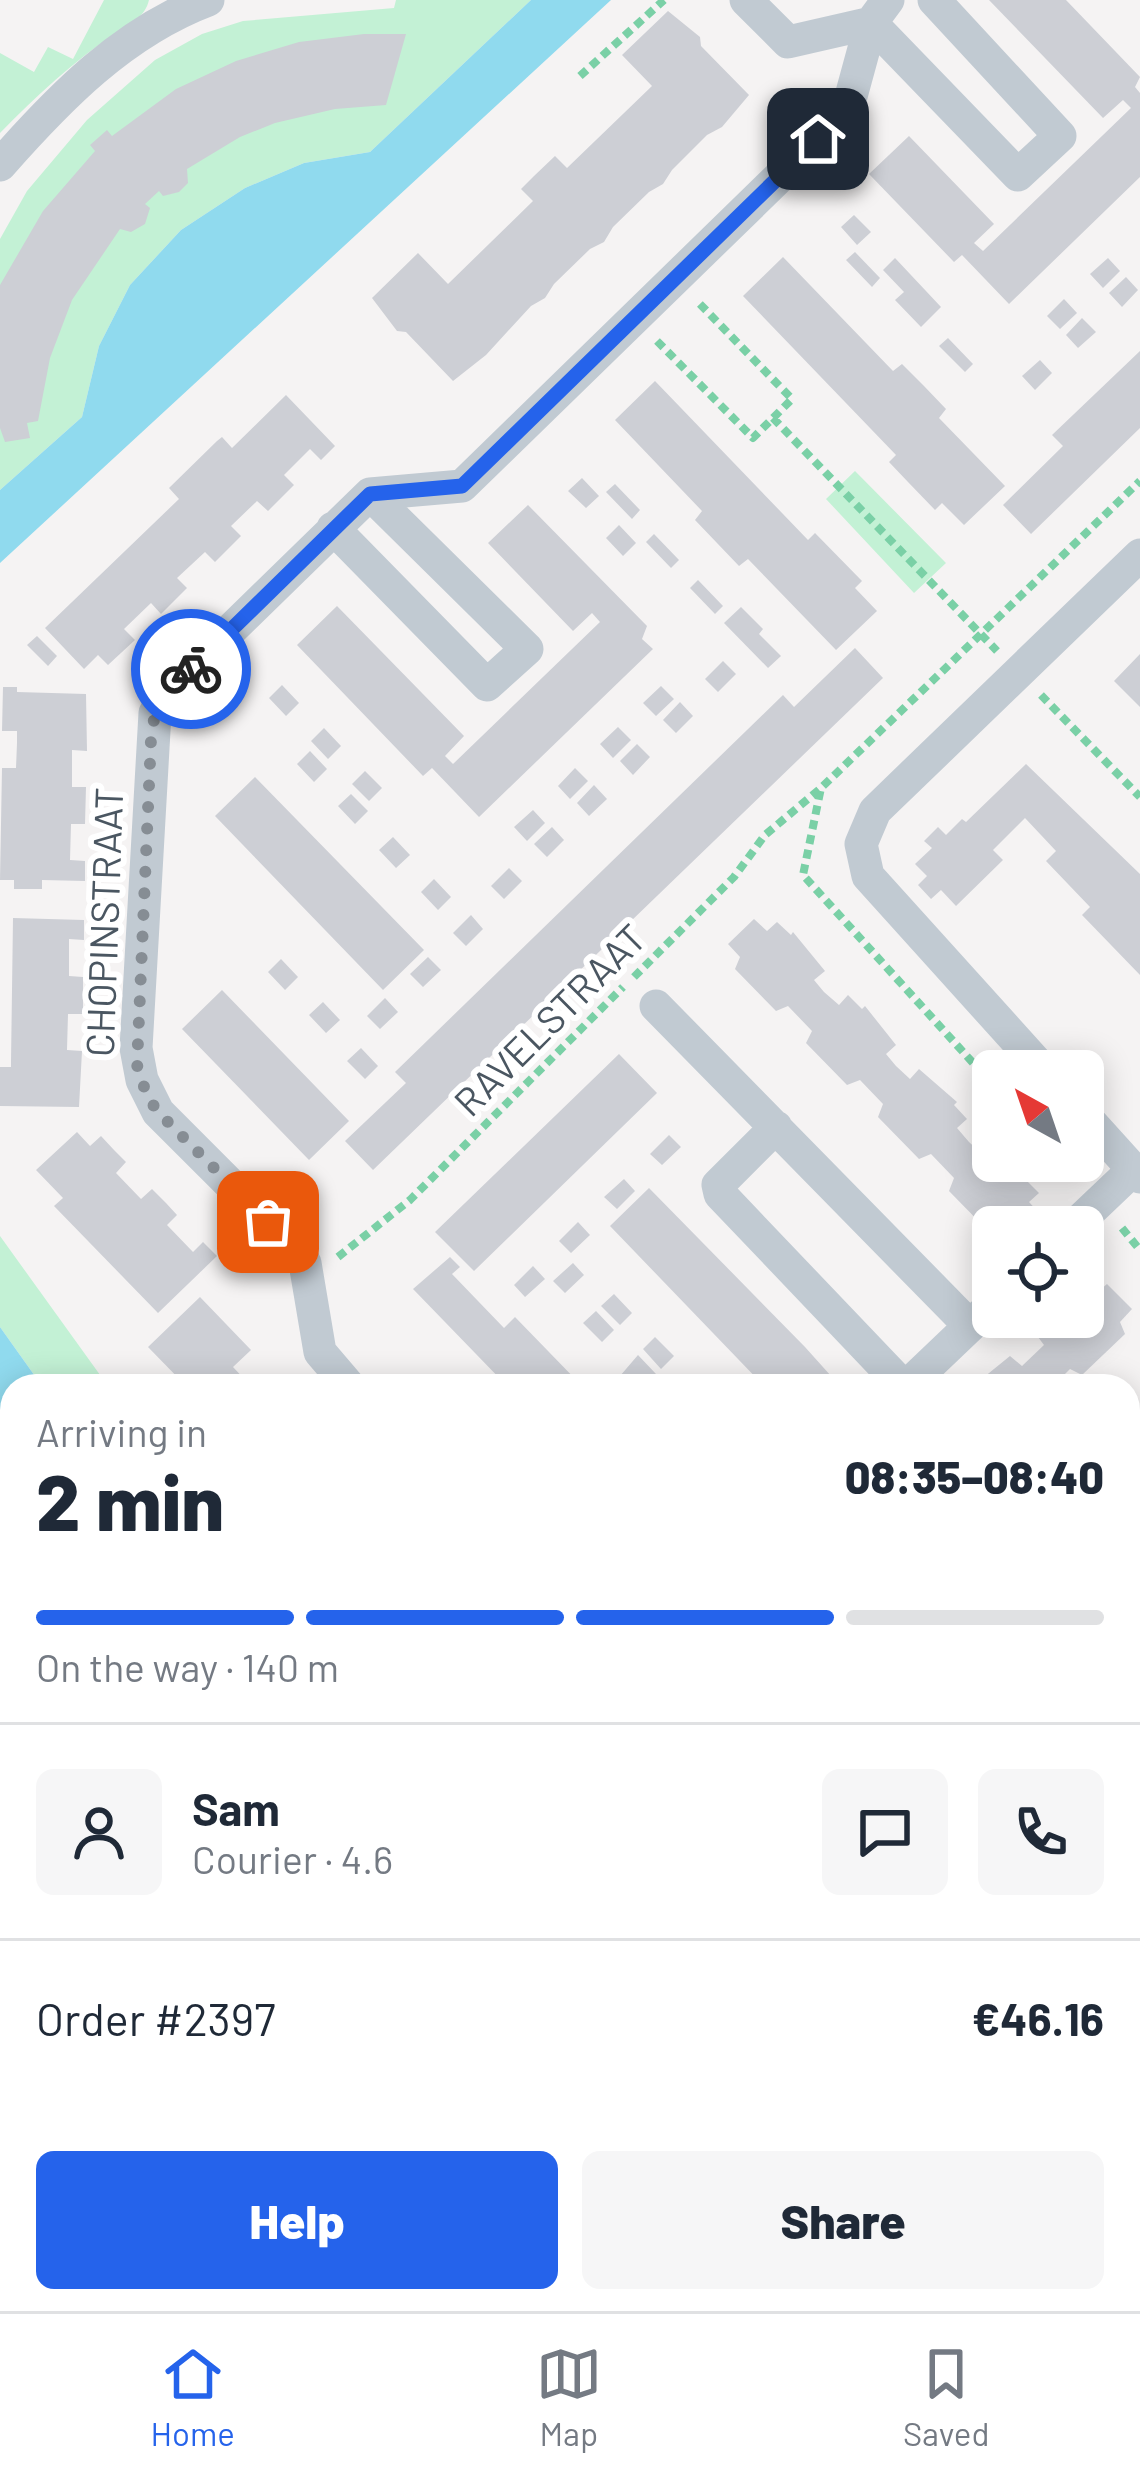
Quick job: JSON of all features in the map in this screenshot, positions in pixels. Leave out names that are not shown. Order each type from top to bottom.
[{"type":"street","points":[[0,165],[45,114],[116,49],[205,0]]},
{"type":"street","points":[[746,0],[788,43],[880,12]]},
{"type":"street","points":[[880,12],[1018,176],[1060,136],[934,0]]},
{"type":"street","points":[[370,494],[462,486],[847,111],[880,12]]},
{"type":"street","points":[[332,528],[487,685],[526,649],[370,494]]},
{"type":"street","name":"CHOPINSTRAAT","points":[[339,1374],[320,1352],[315,1336],[305,1263],[158,1112],[142,1080],[136,1048],[155,713],[171,688],[370,494]]},
{"type":"street","points":[[1025,1050],[868,876],[861,844],[874,811],[1140,555]]},
{"type":"street","points":[[656,1006],[776,1127],[972,1307]]},
{"type":"street","points":[[776,1127],[718,1185],[720,1194],[893,1374]]},
{"type":"street","points":[[1098,1206],[1137,1174],[1104,1137]]},
{"type":"street","points":[[918,1374],[972,1323]]},
{"type":"path","points":[[580,76],[664,0]]},
{"type":"path","points":[[634,318],[753,437],[793,399],[675,278]]},
{"type":"path","points":[[773,418],[1140,797]]},
{"type":"path","name":"RAVELSTRAAT","points":[[308,1280],[410,1200],[734,877],[765,835],[820,788]]},
{"type":"green space","points":[[104,0],[149,0],[137,19],[71,67],[0,133],[0,53],[34,72],[48,47],[73,59]]},
{"type":"green space","points":[[396,0],[531,0],[370,152],[304,163],[245,188],[181,230],[130,285],[99,346],[82,417],[0,490],[0,239],[27,191],[87,120],[155,60],[202,34],[243,21],[394,8]]},
{"type":"green space","points":[[855,471],[946,563],[914,593],[826,499]]},
{"type":"green space","points":[[0,1236],[99,1374],[33,1374],[0,1327]]},
{"type":"water","points":[[531,0],[611,0],[0,563],[0,490],[82,417],[99,346],[130,285],[181,230],[245,188],[304,163],[370,152]]},
{"type":"water","points":[[0,1327],[33,1374],[0,1374]]},
{"type":"building","points":[[989,0],[1066,0],[1140,77],[1135,87],[1140,93],[1140,177],[1009,304],[962,255],[954,262],[869,174],[909,136],[994,224],[974,243],[983,251],[1131,108],[1123,100],[1103,118]]},
{"type":"building","points":[[668,11],[700,37],[701,46],[749,95],[722,127],[707,135],[663,184],[613,227],[604,242],[590,249],[486,355],[453,381],[406,332],[397,331],[372,298],[418,253],[448,284],[533,201],[521,189],[534,176],[555,156],[567,168],[652,86],[622,55]]},
{"type":"building","points":[[406,34],[386,105],[335,109],[275,123],[240,137],[187,169],[188,183],[179,192],[163,196],[159,191],[145,204],[150,208],[145,224],[131,232],[120,229],[72,300],[50,358],[38,421],[27,423],[30,438],[5,442],[0,428],[0,285],[43,211],[95,151],[90,145],[107,130],[112,136],[176,89],[236,61],[299,42]]},
{"type":"building","points":[[854,215],[871,232],[857,245],[841,227]]},
{"type":"building","points":[[855,252],[880,278],[872,287],[846,260]]},
{"type":"building","points":[[783,257],[893,371],[902,364],[924,386],[946,409],[939,418],[1005,486],[964,525],[942,503],[935,510],[889,462],[896,455],[743,296]]},
{"type":"building","points":[[895,258],[941,307],[921,327],[895,300],[904,292],[883,270]]},
{"type":"building","points":[[1108,258],[1120,271],[1103,288],[1090,274]]},
{"type":"building","points":[[1126,277],[1138,290],[1122,307],[1109,293]]},
{"type":"building","points":[[1064,299],[1077,313],[1060,329],[1047,316]]},
{"type":"building","points":[[1082,318],[1096,332],[1078,348],[1066,335]]},
{"type":"building","points":[[948,338],[973,364],[965,372],[939,346]]},
{"type":"building","points":[[1140,351],[1140,428],[1031,534],[1003,505],[1063,446],[1052,435]]},
{"type":"building","points":[[1040,360],[1052,373],[1035,390],[1022,376]]},
{"type":"building","points":[[655,381],[808,540],[815,533],[862,581],[855,588],[877,611],[836,650],[748,559],[739,566],[695,520],[702,511],[615,420]]},
{"type":"building","points":[[286,395],[335,446],[321,460],[310,449],[284,475],[294,485],[268,511],[257,501],[231,526],[241,536],[215,562],[205,552],[177,578],[187,588],[161,614],[151,603],[124,629],[135,640],[108,665],[98,655],[84,669],[45,628],[179,499],[169,488],[217,441],[222,437],[232,448]]},
{"type":"building","points":[[582,478],[599,496],[586,508],[568,491]]},
{"type":"building","points":[[615,484],[640,510],[632,519],[606,492]]},
{"type":"building","points":[[528,505],[647,626],[642,639],[653,649],[479,817],[432,768],[423,776],[297,645],[337,606],[464,736],[445,756],[453,764],[600,622],[592,613],[573,631],[488,543]]},
{"type":"building","points":[[619,525],[636,543],[623,556],[606,538]]},
{"type":"building","points":[[654,534],[679,560],[671,568],[646,542]]},
{"type":"building","points":[[698,580],[723,606],[715,614],[690,588]]},
{"type":"building","points":[[741,607],[781,656],[768,668],[724,623]]},
{"type":"building","points":[[37,636],[57,656],[48,666],[27,645]]},
{"type":"building","points":[[855,648],[883,678],[373,1170],[345,1141],[406,1083],[395,1072],[783,695],[794,707]]},
{"type":"building","points":[[1140,654],[1140,707],[1114,681]]},
{"type":"building","points":[[723,661],[736,674],[718,692],[705,679]]},
{"type":"building","points":[[282,685],[299,703],[286,716],[269,698]]},
{"type":"building","points":[[661,686],[674,699],[656,716],[643,703]]},
{"type":"building","points":[[3,687],[17,687],[17,692],[86,694],[87,751],[72,750],[72,787],[86,787],[85,824],[71,824],[70,860],[85,861],[85,881],[42,880],[42,889],[14,889],[14,880],[0,880],[2,768],[16,768],[17,743],[17,731],[2,731]]},
{"type":"building","points":[[680,702],[693,716],[676,733],[663,720]]},
{"type":"building","points":[[618,727],[631,740],[613,758],[600,744]]},
{"type":"building","points":[[324,728],[341,746],[328,759],[311,741]]},
{"type":"building","points":[[637,744],[650,757],[633,775],[620,761]]},
{"type":"building","points":[[310,751],[327,769],[314,782],[297,764]]},
{"type":"building","points":[[1026,764],[1140,874],[1140,975],[1082,915],[1090,907],[1046,861],[1056,851],[1025,818],[993,850],[1003,860],[956,906],[941,890],[931,899],[918,885],[927,876],[915,864],[932,848],[924,841],[938,827],[946,835],[962,819],[966,822]]},
{"type":"building","points":[[575,768],[588,781],[570,799],[558,786]]},
{"type":"building","points":[[365,771],[382,788],[369,801],[352,784]]},
{"type":"building","points":[[255,777],[424,950],[383,990],[215,816]]},
{"type":"building","points":[[594,785],[607,799],[589,816],[577,803]]},
{"type":"building","points":[[351,794],[368,811],[355,824],[338,806]]},
{"type":"building","points":[[533,810],[545,823],[527,841],[514,827]]},
{"type":"building","points":[[552,827],[564,840],[547,857],[534,844]]},
{"type":"building","points":[[393,837],[410,855],[396,868],[379,850]]},
{"type":"building","points":[[509,868],[522,881],[504,899],[491,886]]},
{"type":"building","points":[[434,879],[451,897],[438,910],[421,892]]},
{"type":"building","points":[[471,915],[483,929],[466,946],[453,933]]},
{"type":"building","points":[[13,918],[84,920],[84,940],[69,939],[69,976],[83,977],[83,1014],[68,1014],[67,1050],[82,1051],[79,1107],[0,1106],[0,1067],[11,1067]]},
{"type":"building","points":[[754,919],[767,931],[777,922],[791,935],[793,932],[825,971],[814,980],[824,992],[839,1005],[848,995],[862,1009],[865,1006],[896,1045],[886,1054],[896,1066],[910,1079],[919,1069],[957,1102],[954,1105],[967,1119],[957,1128],[972,1145],[972,1182],[1028,1182],[1039,1193],[1029,1202],[1033,1206],[972,1206],[972,1215],[949,1191],[954,1178],[931,1154],[919,1159],[878,1117],[883,1104],[860,1080],[847,1085],[806,1043],[812,1031],[788,1006],[776,1011],[735,969],[740,957],[728,944]]},
{"type":"building","points":[[428,957],[441,970],[423,987],[410,974]]},
{"type":"building","points":[[281,959],[298,977],[285,990],[268,972]]},
{"type":"building","points":[[222,990],[349,1121],[309,1160],[182,1029]]},
{"type":"building","points":[[385,998],[398,1012],[380,1029],[367,1016]]},
{"type":"building","points":[[323,1002],[340,1020],[326,1033],[309,1015]]},
{"type":"building","points":[[361,1048],[378,1066],[365,1079],[347,1061]]},
{"type":"building","points":[[619,1054],[657,1093],[474,1271],[435,1232]]},
{"type":"building","points":[[77,1132],[90,1146],[101,1136],[126,1162],[116,1173],[141,1199],[152,1189],[166,1203],[177,1215],[167,1225],[193,1252],[203,1242],[217,1256],[158,1313],[54,1206],[63,1198],[36,1170]]},
{"type":"building","points":[[669,1135],[681,1147],[662,1165],[650,1154]]},
{"type":"building","points":[[624,1179],[635,1191],[617,1209],[604,1197]]},
{"type":"building","points":[[649,1188],[829,1374],[752,1374],[610,1226]]},
{"type":"building","points":[[578,1222],[590,1235],[571,1253],[559,1241]]},
{"type":"building","points":[[450,1257],[460,1267],[452,1274],[504,1328],[515,1317],[570,1374],[495,1374],[413,1289]]},
{"type":"building","points":[[573,1263],[584,1275],[565,1293],[553,1281]]},
{"type":"building","points":[[533,1266],[545,1279],[525,1297],[514,1285]]},
{"type":"building","points":[[1107,1284],[1132,1309],[1120,1322],[1125,1334],[1083,1374],[1070,1369],[1065,1374],[988,1374],[1010,1356],[1022,1366],[1044,1345],[1039,1338],[1104,1338]]},
{"type":"building","points":[[614,1294],[632,1313],[620,1325],[601,1306]]},
{"type":"building","points":[[200,1297],[251,1350],[233,1367],[240,1374],[174,1374],[148,1347]]},
{"type":"building","points":[[596,1311],[614,1330],[602,1342],[583,1323]]},
{"type":"building","points":[[655,1337],[674,1356],[661,1369],[643,1349]]},
{"type":"building","points":[[638,1355],[656,1374],[622,1374]]},
{"type":"way so far","points":[[191,669],[155,713],[151,739],[137,1065],[158,1112],[268,1222]]},
{"type":"route","points":[[191,669],[370,494],[462,486],[818,139]]}]
